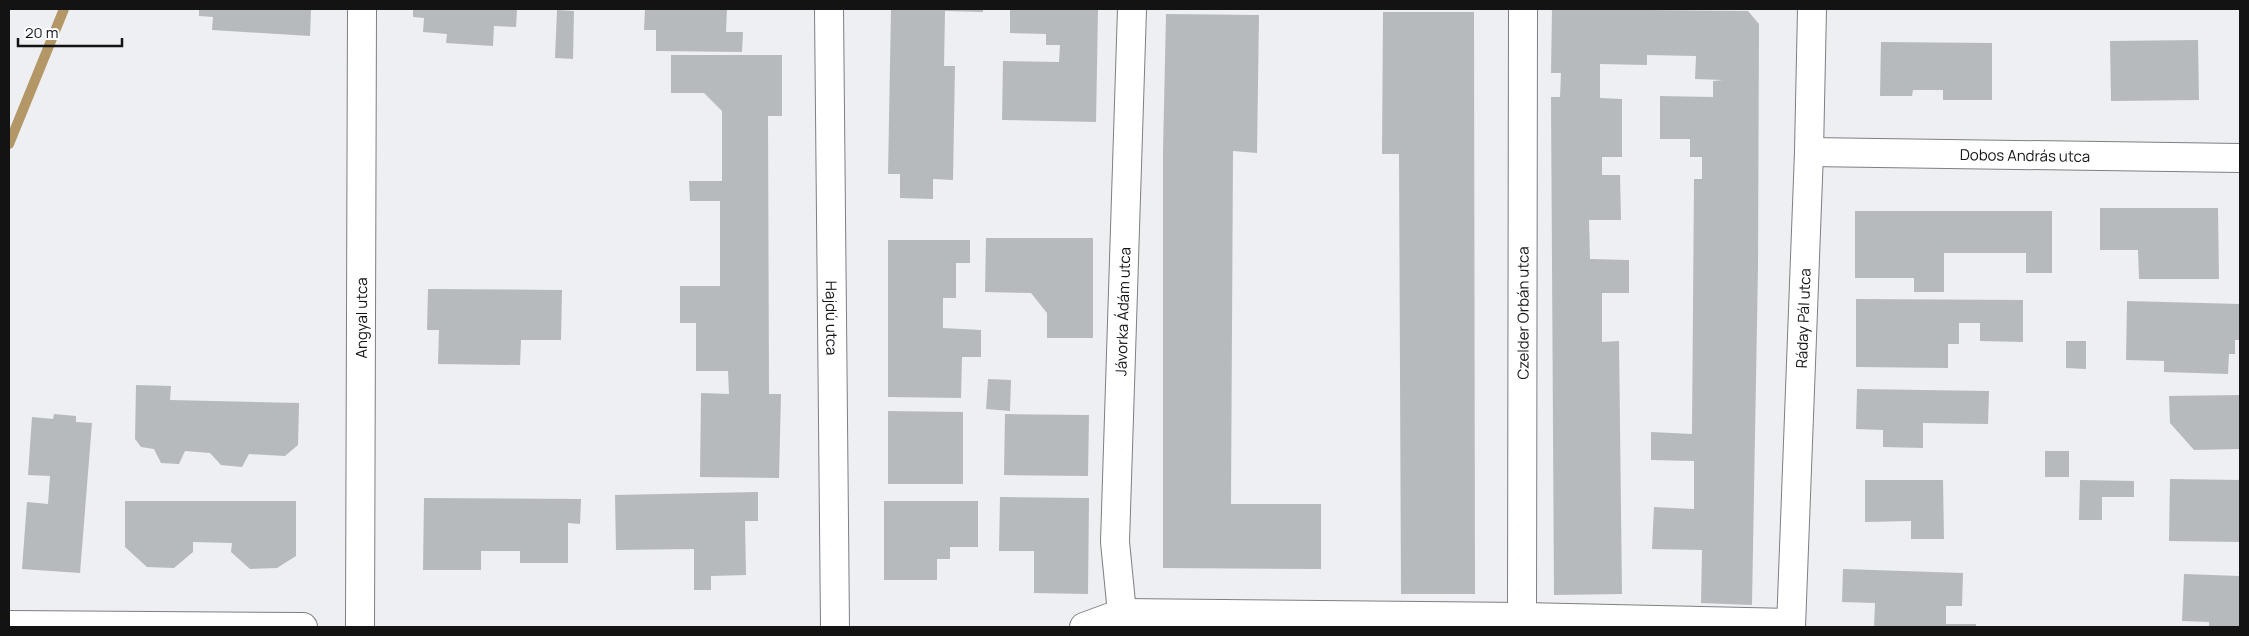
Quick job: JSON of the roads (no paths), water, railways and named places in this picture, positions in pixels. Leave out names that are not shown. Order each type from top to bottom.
[{"type":"street","name":"Angyal utca","points":[[360,627],[362,9]]},
{"type":"street","name":"Hajdú utca","points":[[829,9],[835,627]]},
{"type":"street","name":"Jávorka Ádám utca","points":[[1122,613],[1115,542],[1132,9]]},
{"type":"street","name":"Czelder Orbán utca","points":[[1522,617],[1523,9]]},
{"type":"street","name":"Ráday Pál utca","points":[[1790,625],[1809,152],[1812,9]]},
{"type":"street","name":"Dobos András utca","points":[[1809,152],[2240,158]]},
{"type":"street","points":[[1084,627],[1122,613],[1522,617],[1790,625]]},
{"type":"street","points":[[9,625],[303,627]]},
{"type":"waterway","points":[[9,144],[64,9]]}]
